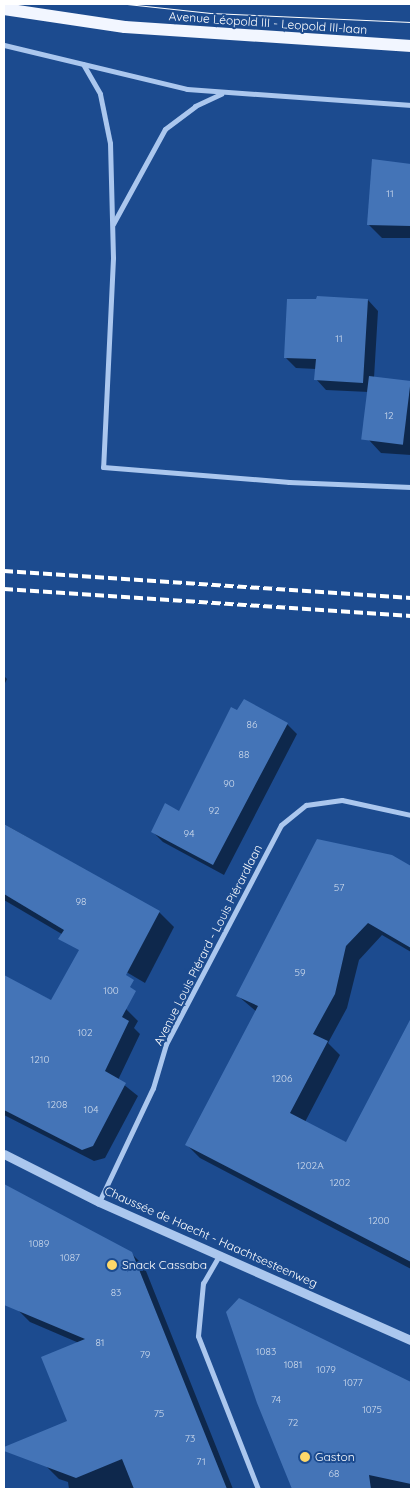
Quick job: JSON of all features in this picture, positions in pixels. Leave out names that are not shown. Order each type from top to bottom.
[{"type":"main road","name":"Avenue Léopold III - Leopold III-laan","points":[[4,9],[125,27],[411,46]]},
{"type":"street","points":[[4,45],[157,83],[222,93],[411,105]]},
{"type":"street","points":[[83,64],[100,94],[106,119],[113,224],[102,467],[289,482],[411,487]]},
{"type":"street","points":[[113,224],[165,130],[195,106],[222,93]]},
{"type":"street","name":"Avenue Louis Piérard - Louis Piérardlaan","points":[[99,1202],[153,1088],[166,1044],[281,825],[306,805],[342,800],[411,815]]},
{"type":"street","name":"Chaussée de Haecht - Haachtsesteenweg","points":[[4,1154],[99,1202],[220,1253],[411,1340]]},
{"type":"street","points":[[220,1253],[203,1283],[198,1336],[258,1489]]},
{"type":"building","points":[[372,159],[411,164],[411,226],[367,225]]},
{"type":"building","points":[[317,296],[368,299],[363,383],[314,380],[316,359],[284,358],[287,299],[316,299]]},
{"type":"building","points":[[369,376],[411,381],[403,445],[361,440]]},
{"type":"building","points":[[244,699],[288,723],[213,865],[151,832],[165,803],[179,811],[231,707],[237,710]]},
{"type":"building","points":[[4,824],[160,911],[126,975],[134,980],[130,987],[136,991],[122,1017],[129,1021],[105,1071],[126,1083],[93,1146],[82,1150],[4,1110],[4,975],[51,1000],[79,950],[58,939],[64,930],[4,894]]},
{"type":"building","points":[[317,839],[392,855],[411,866],[411,948],[368,923],[346,946],[335,994],[313,1034],[328,1041],[290,1113],[346,1142],[411,1018],[411,1262],[185,1145],[258,1006],[236,996]]},
{"type":"building","points":[[4,1184],[132,1252],[227,1489],[134,1489],[122,1459],[76,1478],[4,1451],[4,1447],[67,1421],[41,1357],[85,1339],[4,1305]]},
{"type":"building","points":[[239,1298],[411,1382],[411,1484],[369,1475],[371,1489],[292,1489],[257,1403],[226,1312]]},
{"type":"tram line","points":[[127,4],[211,13],[411,22]]},
{"type":"railway","points":[[4,571],[411,598]]},
{"type":"railway","points":[[4,589],[411,616]]},
{"type":"place","name":"Snack Cassaba","points":[[112,1265]]},
{"type":"place","name":"Gaston","points":[[305,1457]]}]
